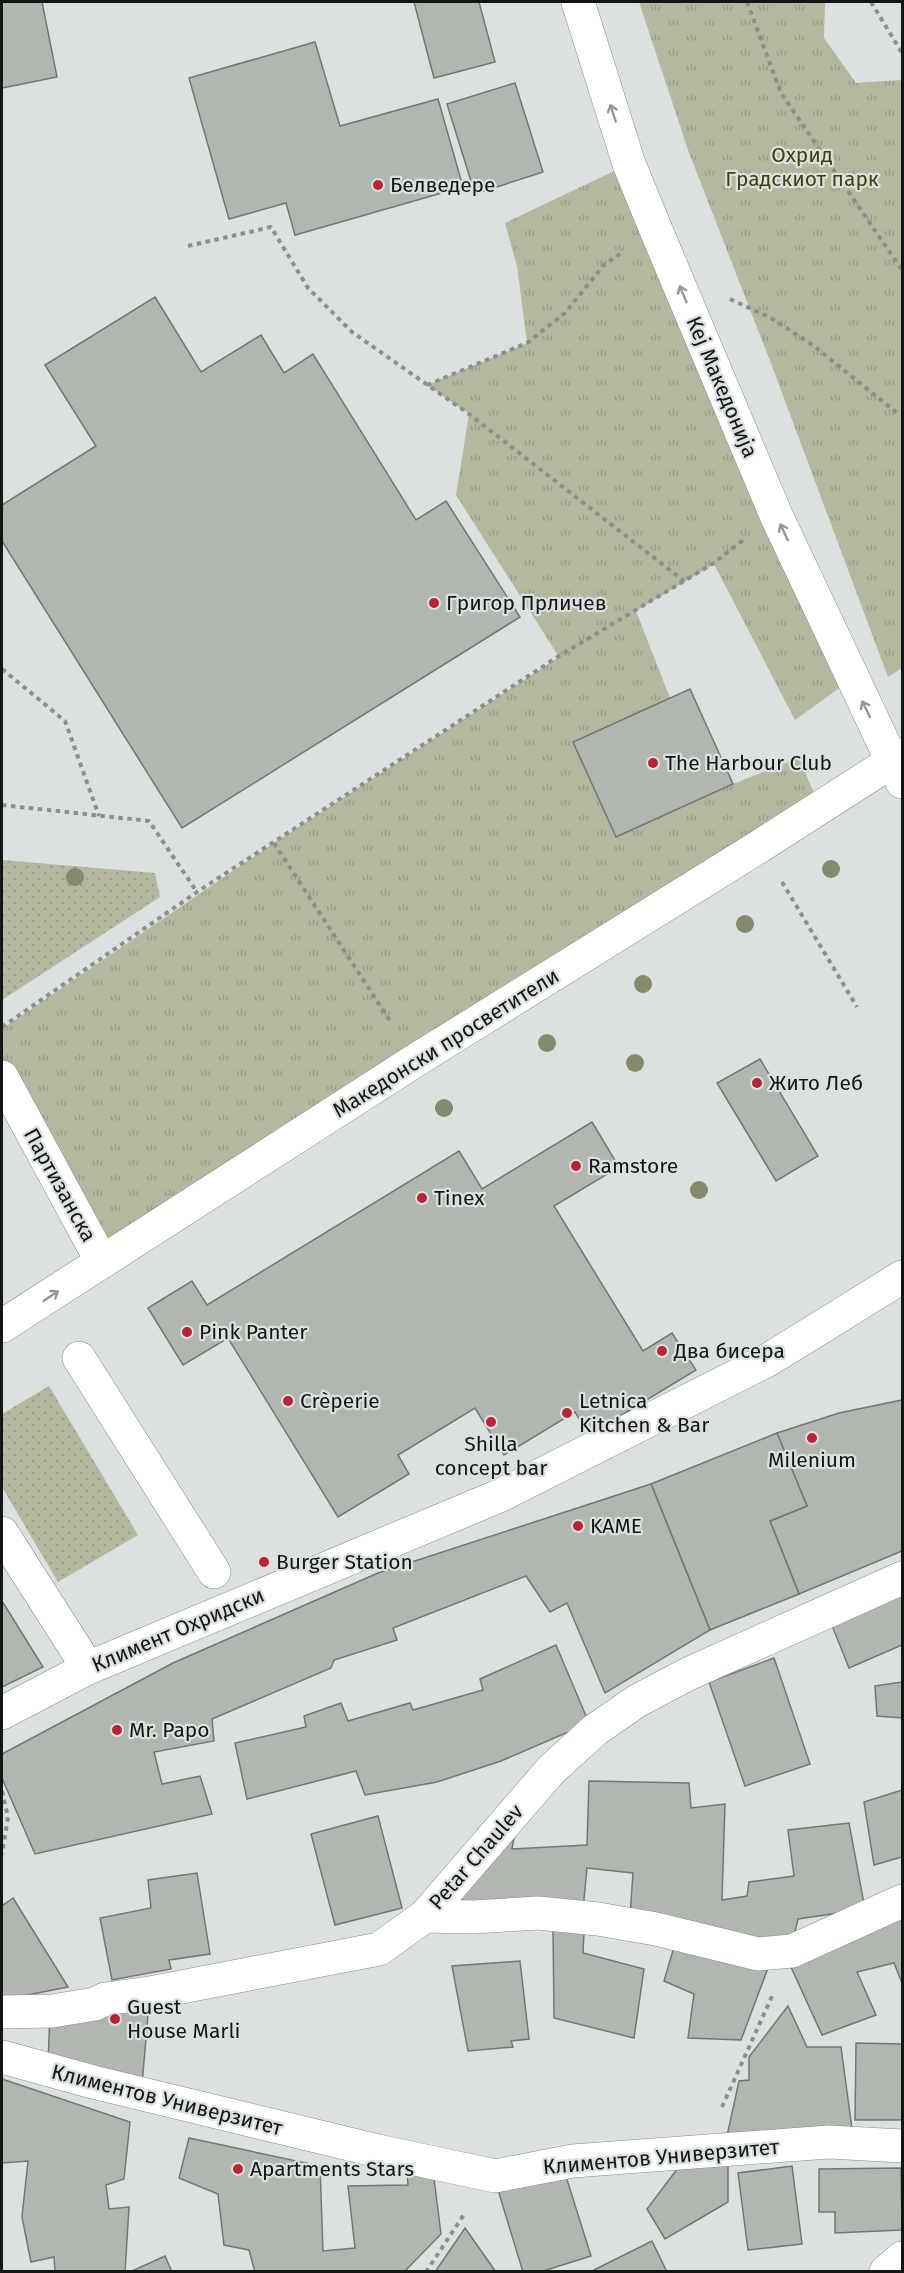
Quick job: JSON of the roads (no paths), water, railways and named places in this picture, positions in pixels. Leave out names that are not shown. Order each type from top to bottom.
[{"type":"street","name":"Кеј Македонија","points":[[578,2],[629,164],[676,278],[776,515],[899,766]]},
{"type":"street","name":"Македонски просветители","points":[[2,1326],[416,1060],[760,846],[899,766]]},
{"type":"street","name":"Партизанска","points":[[2,1077],[102,1262]]},
{"type":"street","name":"Климент Охридски","points":[[2,1713],[88,1668],[499,1496],[768,1359],[903,1277]]},
{"type":"street","points":[[79,1358],[214,1572]]},
{"type":"street","points":[[2,1533],[88,1668]]},
{"type":"street","name":"Petar Chaulev","points":[[2,2013],[52,2012],[105,1999],[150,1993],[379,1948],[426,1916],[551,1770],[595,1730],[637,1701],[688,1674],[903,1578]]},
{"type":"street","points":[[426,1916],[473,1917],[538,1913],[598,1919],[656,1929],[758,1954],[792,1952],[903,1901]]},
{"type":"street","name":"Климентов Универзитет","points":[[2,2057],[93,2082],[378,2151],[495,2176],[573,2161],[829,2142],[903,2146]]},
{"type":"street","points":[[886,2271],[903,2258]]},
{"type":"place","name":"Белведере","points":[[378,185]]},
{"type":"place","name":"Григор Прличев","points":[[434,603]]},
{"type":"place","name":"The Harbour Club","points":[[653,763]]},
{"type":"place","name":"Жито Леб","points":[[757,1083]]},
{"type":"place","name":"Ramstore","points":[[576,1166]]},
{"type":"place","name":"Tinex","points":[[422,1198]]},
{"type":"place","name":"Pink Panter","points":[[187,1332]]},
{"type":"place","name":"Два бисера","points":[[662,1351]]},
{"type":"place","name":"Crèperie","points":[[288,1401]]},
{"type":"place","name":"Letnica Kitchen & Bar","points":[[567,1413]]},
{"type":"place","name":"Shilla concept bar","points":[[491,1422]]},
{"type":"place","name":"Milenium","points":[[812,1438]]},
{"type":"place","name":"KAME","points":[[578,1526]]},
{"type":"place","name":"Burger Station","points":[[264,1562]]},
{"type":"place","name":"Mr. Papo","points":[[117,1730]]},
{"type":"place","name":"Guest House Marli","points":[[115,2019]]},
{"type":"place","name":"Apartments Stars","points":[[238,2169]]},
{"type":"park label","name":"Охрид Градскиот парк","points":[[802,167]]}]
